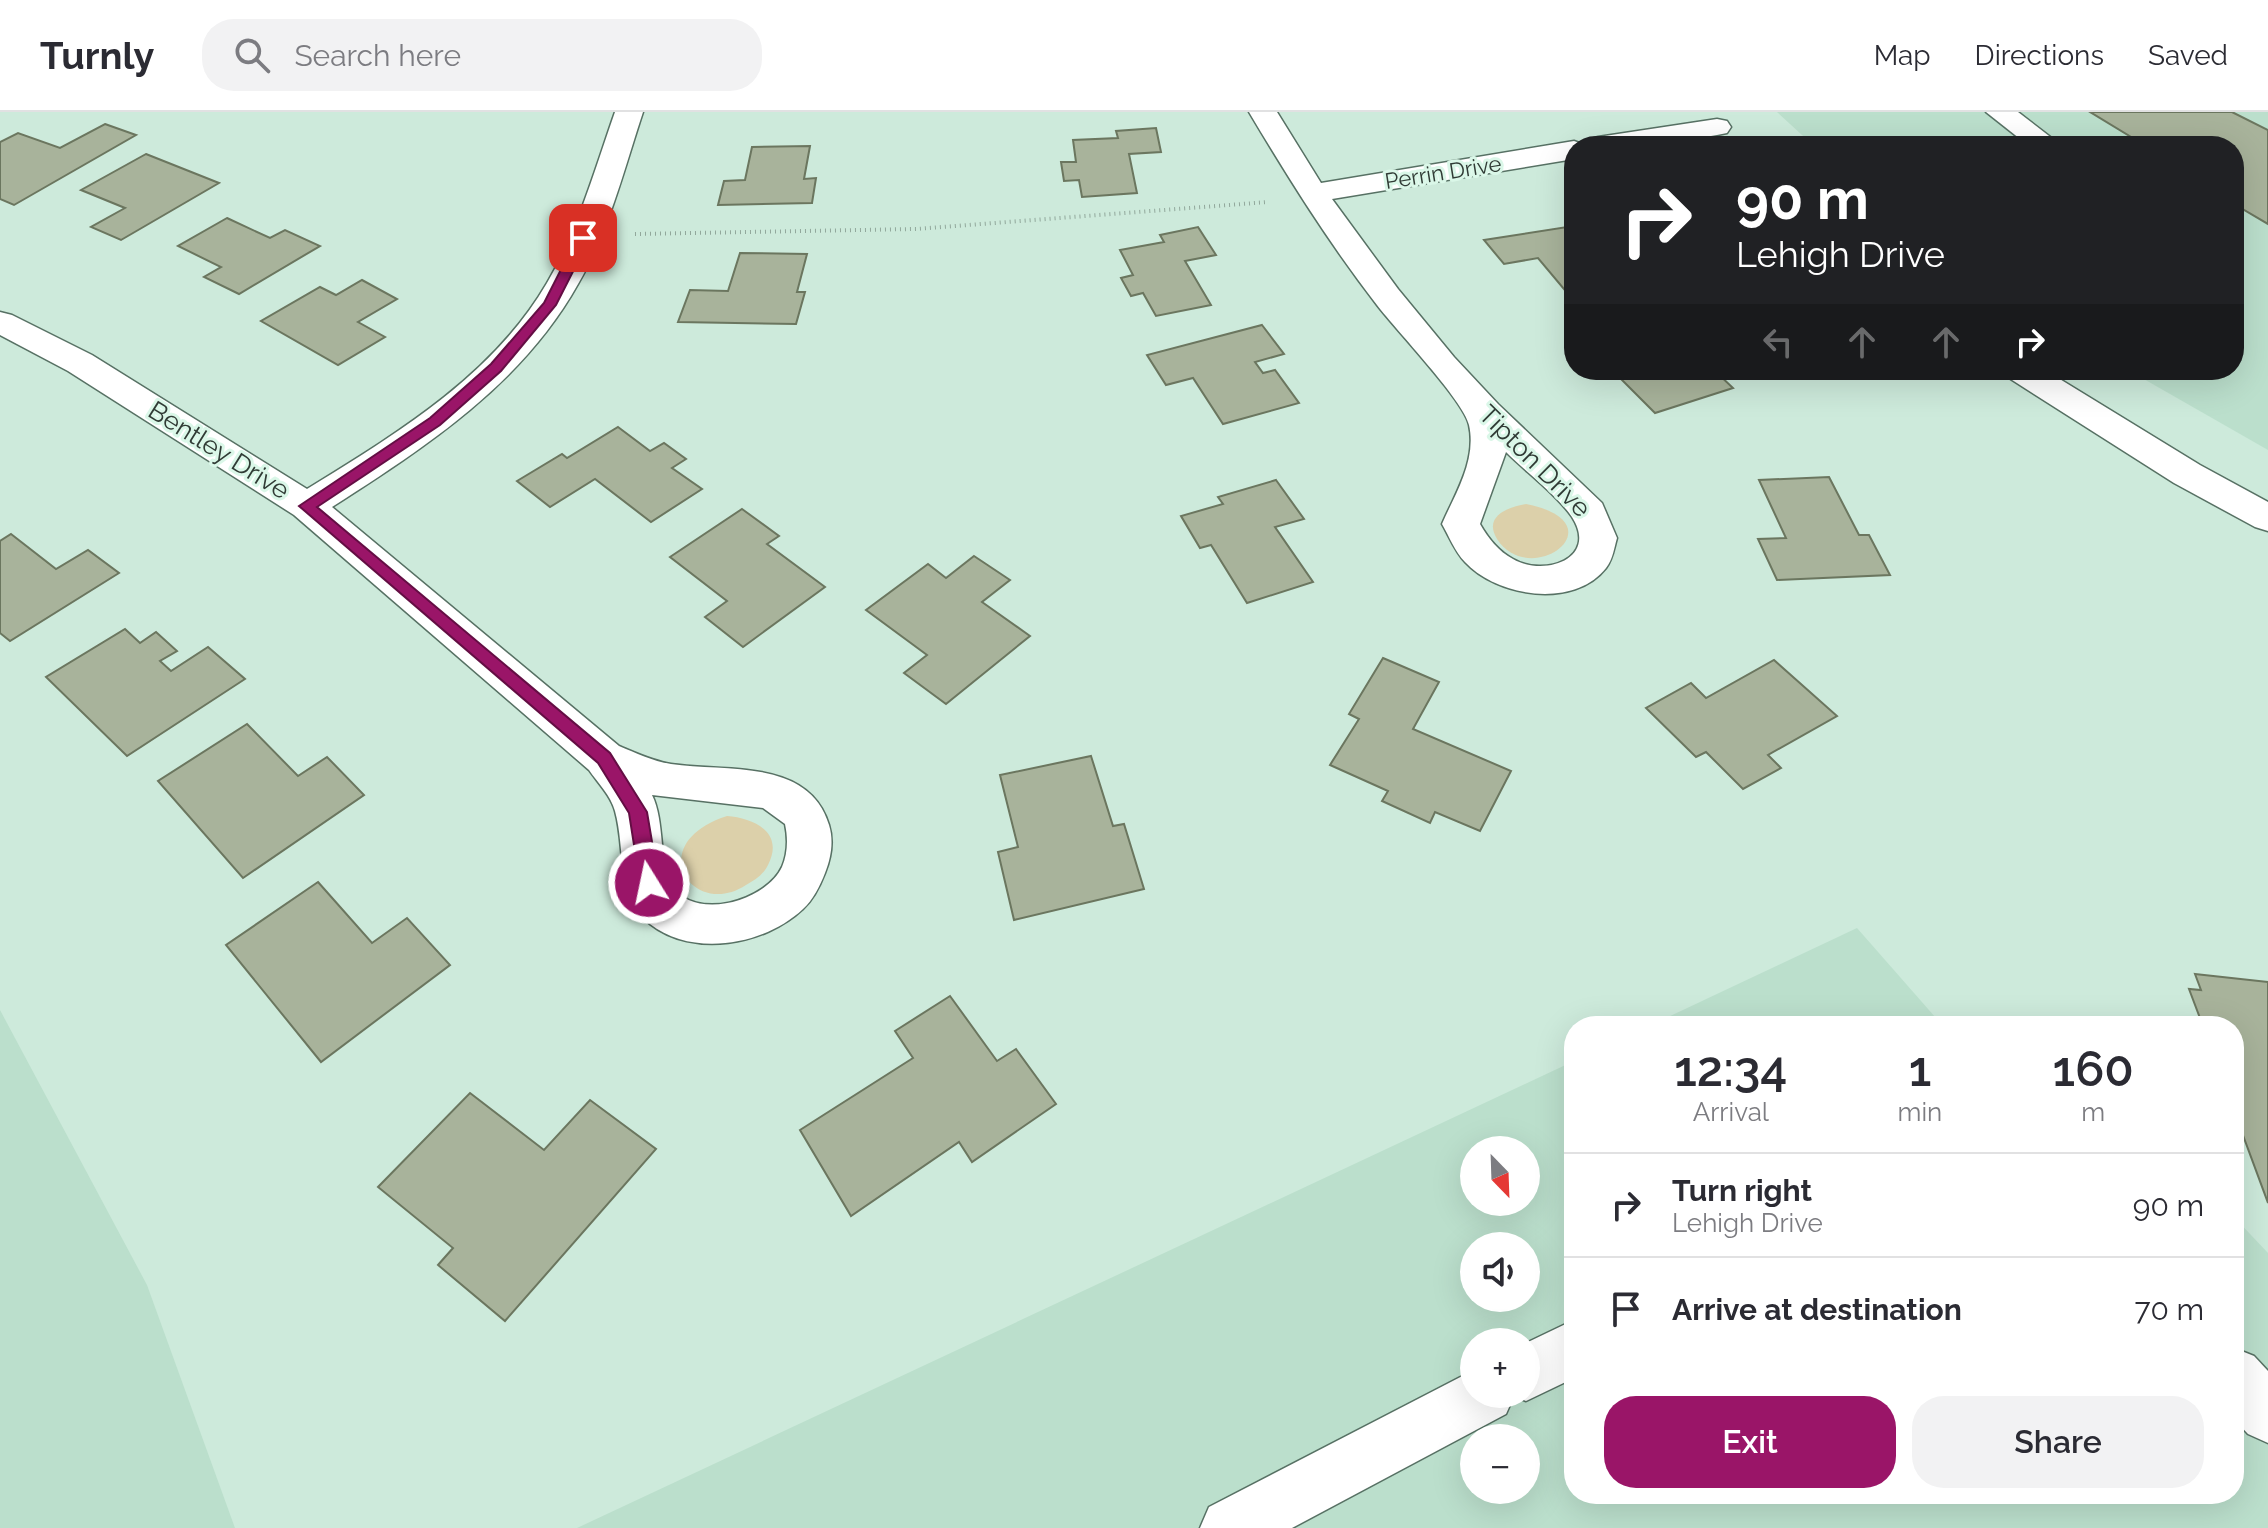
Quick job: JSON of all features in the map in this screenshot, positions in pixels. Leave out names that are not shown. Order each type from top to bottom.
[{"type":"street","points":[[307,506],[435,422],[496,368],[536,324],[563,283],[576,256],[629,112]]},
{"type":"street","name":"Tipton Drive","points":[[1263,112],[1312,193],[1374,277],[1472,397],[1537,459],[1594,520],[1599,528],[1599,548],[1591,563],[1557,579],[1532,580],[1508,574],[1482,560],[1468,544],[1461,524],[1477,491],[1487,458],[1487,426],[1472,397]]},
{"type":"street","points":[[2000,112],[2034,136]]},
{"type":"street","points":[[1665,136],[1719,128]]},
{"type":"street","name":"Perrin Drive","points":[[1312,193],[1564,152]]},
{"type":"street","name":"Bentley Drive","points":[[0,322],[80,363],[307,506],[604,758],[640,774],[672,782],[765,789],[794,804],[809,831],[808,847],[807,862],[788,895],[755,916],[713,925],[680,919],[653,898],[645,867],[638,812],[604,758]]},
{"type":"street","points":[[2037,380],[2187,474],[2268,518]]},
{"type":"street","points":[[1540,1366],[1564,1353]]},
{"type":"street","points":[[2244,1387],[2268,1414]]},
{"type":"street","points":[[1230,1528],[1460,1408]]},
{"type":"path","points":[[634,234],[916,229],[1269,202]]},
{"type":"shaded area","points":[[1777,112],[2268,112],[2268,450],[2146,380],[2244,380],[2244,136],[1803,136]]},
{"type":"shaded area","points":[[1526,504],[1553,513],[1566,525],[1568,537],[1560,548],[1546,556],[1529,558],[1512,553],[1493,531],[1495,519],[1500,514]]},
{"type":"shaded area","points":[[727,816],[747,820],[764,829],[772,844],[772,854],[766,869],[753,881],[726,893],[709,893],[694,886],[684,874],[681,859],[686,844],[701,828]]},
{"type":"shaded area","points":[[1857,928],[1934,1016],[1670,1016]]},
{"type":"shaded area","points":[[0,1010],[147,1285],[235,1528],[0,1528]]},
{"type":"shaded area","points":[[1564,1066],[1564,1504],[2244,1504],[2244,1228],[2268,1253],[2268,1528],[577,1528]]},
{"type":"building","points":[[2090,112],[2232,112],[2268,130],[2268,224],[2244,210],[2244,136],[2130,136]]},
{"type":"building","points":[[105,124],[136,135],[14,205],[0,199],[0,142],[18,133],[60,148]]},
{"type":"building","points":[[1156,128],[1161,152],[1129,154],[1137,193],[1082,197],[1079,180],[1064,181],[1061,162],[1076,162],[1073,140],[1118,138],[1116,131]]},
{"type":"building","points":[[810,146],[804,179],[816,178],[812,203],[718,205],[724,181],[745,180],[752,147]]},
{"type":"building","points":[[146,154],[219,183],[121,240],[91,227],[125,208],[81,190]]},
{"type":"building","points":[[227,218],[270,238],[285,230],[320,246],[239,294],[204,277],[221,267],[178,246]]},
{"type":"building","points":[[1198,227],[1216,255],[1185,261],[1211,305],[1156,316],[1143,293],[1131,296],[1121,278],[1133,275],[1120,250],[1164,242],[1160,235]]},
{"type":"building","points":[[1564,227],[1564,289],[1538,258],[1504,264],[1484,240]]},
{"type":"building","points":[[740,253],[807,254],[797,292],[805,292],[796,324],[678,322],[690,290],[728,291]]},
{"type":"building","points":[[362,280],[397,299],[358,322],[385,337],[338,365],[261,321],[320,287],[336,295]]},
{"type":"building","points":[[1262,325],[1284,354],[1255,362],[1263,373],[1275,370],[1299,403],[1223,424],[1193,378],[1166,385],[1147,355]]},
{"type":"building","points":[[1622,380],[1725,380],[1733,388],[1655,413]]},
{"type":"building","points":[[618,427],[650,451],[664,443],[686,459],[672,468],[702,489],[651,522],[595,479],[550,507],[517,481],[562,454],[567,458]]},
{"type":"building","points":[[1829,477],[1859,535],[1869,535],[1890,575],[1777,580],[1758,539],[1786,538],[1759,480]]},
{"type":"building","points":[[1276,480],[1304,519],[1275,527],[1313,582],[1247,603],[1211,545],[1200,548],[1181,516],[1223,504],[1218,497]]},
{"type":"building","points":[[742,509],[779,536],[767,544],[825,587],[743,647],[705,617],[727,601],[670,557]]},
{"type":"building","points":[[11,534],[56,569],[88,550],[119,573],[10,641],[0,633],[0,541]]},
{"type":"building","points":[[974,556],[1010,580],[982,602],[1030,636],[946,704],[904,673],[927,655],[866,610],[928,564],[946,578]]},
{"type":"building","points":[[125,629],[140,643],[156,632],[177,651],[160,661],[171,671],[208,647],[245,679],[127,756],[46,677]]},
{"type":"building","points":[[1383,658],[1439,682],[1413,729],[1511,771],[1480,831],[1435,812],[1430,823],[1382,801],[1388,791],[1330,765],[1359,719],[1349,714]]},
{"type":"building","points":[[1774,660],[1837,716],[1768,755],[1781,768],[1743,789],[1706,752],[1696,757],[1646,708],[1691,683],[1706,698]]},
{"type":"building","points":[[247,724],[298,776],[327,757],[364,795],[243,878],[158,781]]},
{"type":"building","points":[[1091,756],[1113,826],[1124,824],[1144,889],[1014,920],[998,852],[1018,847],[1000,775]]},
{"type":"building","points":[[318,882],[372,943],[407,918],[450,965],[321,1062],[226,945]]},
{"type":"building","points":[[2195,974],[2268,982],[2268,1203],[2244,1138],[2244,1016],[2199,1016],[2189,989],[2201,990]]},
{"type":"building","points":[[950,996],[997,1061],[1016,1049],[1056,1104],[972,1162],[959,1142],[851,1216],[800,1130],[913,1058],[895,1031]]},
{"type":"building","points":[[470,1093],[544,1150],[590,1100],[656,1149],[505,1321],[438,1265],[453,1248],[378,1187]]},
{"type":"route","points":[[583,238],[550,305],[496,368],[435,422],[307,506],[604,758],[638,812],[649,883]]}]
